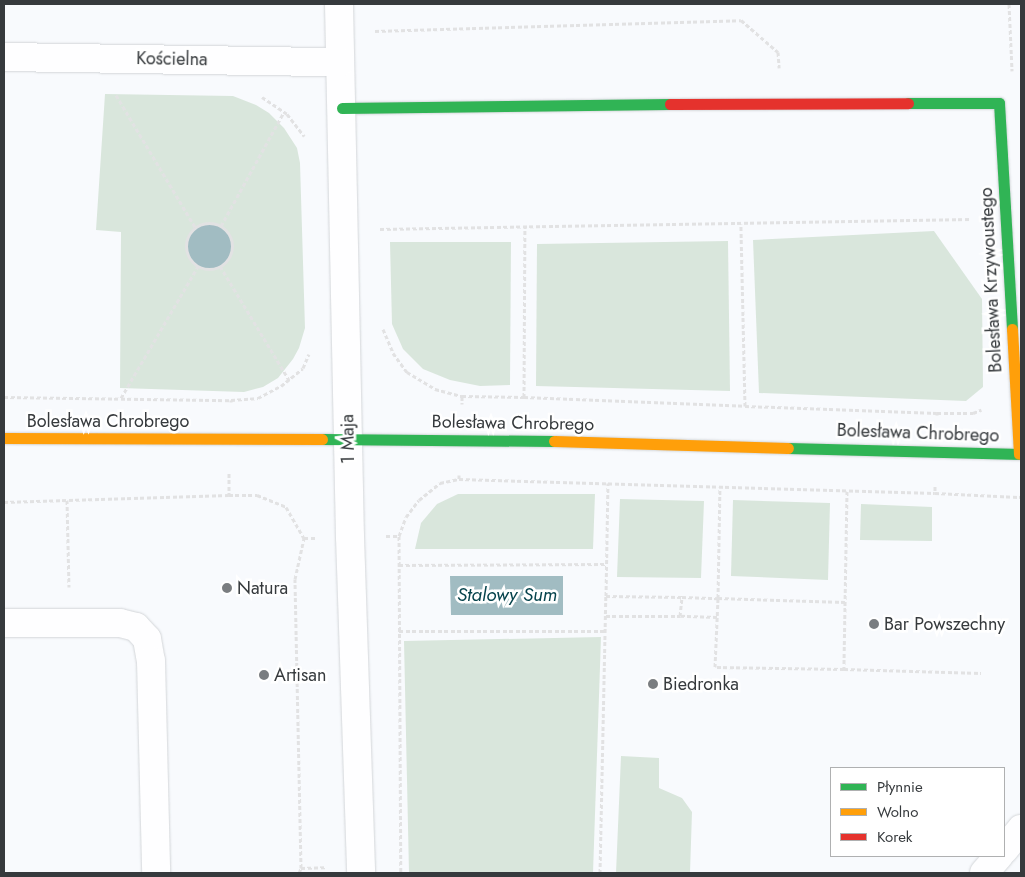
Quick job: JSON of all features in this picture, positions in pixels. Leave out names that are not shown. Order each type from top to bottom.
[{"type":"main road","name":"Bolesława Krzywoustego","points":[[780,104],[999,103],[1020,454]]},
{"type":"main road","points":[[342,108],[780,104]]},
{"type":"main road","name":"Bolesława Chrobrego","points":[[4,438],[460,439],[1020,454]]},
{"type":"street","name":"1 Maja","points":[[339,4],[348,439],[361,873]]},
{"type":"street","name":"Kościelna","points":[[4,57],[340,62]]},
{"type":"street","points":[[4,623],[120,623],[136,627],[147,639],[151,661],[156,873]]},
{"type":"street","points":[[1005,849],[1021,829]]},
{"type":"street","points":[[984,873],[998,857]]},
{"type":"path","points":[[373,40],[372,31],[741,20],[778,52],[780,104]]},
{"type":"path","points":[[263,61],[262,99],[284,112],[306,138]]},
{"type":"path","points":[[112,88],[195,227]]},
{"type":"path","points":[[221,226],[284,112]]},
{"type":"path","points":[[377,220],[377,230],[977,219]]},
{"type":"path","points":[[215,222],[221,226],[231,238],[233,248],[229,259],[220,266],[209,269],[198,266],[190,259],[186,248],[188,237],[195,227],[204,223],[215,222]]},
{"type":"path","points":[[382,325],[392,353],[407,372],[435,389],[462,396],[745,406],[741,224]]},
{"type":"path","points":[[524,398],[525,227]]},
{"type":"path","points":[[121,398],[198,266]]},
{"type":"path","points":[[220,266],[289,380]]},
{"type":"path","points":[[462,396],[459,479],[935,494]]},
{"type":"path","points":[[4,397],[231,400]]},
{"type":"path","points":[[937,413],[973,413],[986,407]]},
{"type":"path","points":[[600,873],[608,483]]},
{"type":"path","points":[[720,487],[715,667],[981,674]]},
{"type":"path","points":[[844,669],[847,491]]},
{"type":"path","points":[[4,502],[229,495]]},
{"type":"path","points":[[67,500],[69,588]]},
{"type":"path","points":[[399,536],[401,873]]},
{"type":"path","points":[[299,873],[301,868],[295,579],[304,538]]},
{"type":"path","points":[[399,565],[606,564]]},
{"type":"path","points":[[606,596],[845,602]]},
{"type":"path","points":[[680,616],[682,597]]},
{"type":"path","points":[[606,616],[717,617]]},
{"type":"path","points":[[399,631],[605,631]]},
{"type":"shaded area","points":[[105,94],[233,96],[256,105],[269,113],[284,128],[297,148],[300,163],[305,328],[299,348],[293,359],[278,378],[263,387],[244,392],[120,388],[121,232],[96,230]]},
{"type":"shaded area","points":[[934,231],[982,299],[983,387],[966,401],[759,393],[753,240]]},
{"type":"shaded area","points":[[728,241],[730,391],[536,386],[537,244]]},
{"type":"shaded area","points":[[390,242],[511,242],[510,385],[480,386],[450,380],[423,369],[403,349],[392,324]]},
{"type":"shaded area","points":[[458,494],[595,494],[593,549],[415,549],[421,523],[437,504]]},
{"type":"shaded area","points":[[620,499],[704,501],[701,578],[617,577]]},
{"type":"shaded area","points":[[733,500],[830,503],[828,580],[731,576]]},
{"type":"shaded area","points":[[861,504],[932,507],[932,541],[860,540]]},
{"type":"shaded area","points":[[601,637],[593,873],[409,873],[404,641]]},
{"type":"shaded area","points":[[621,756],[659,758],[659,788],[682,798],[692,812],[690,873],[616,873]]},
{"type":"water","points":[[205,223],[213,223],[222,227],[228,233],[232,246],[228,259],[222,265],[213,269],[205,269],[196,265],[190,259],[186,250],[186,242],[190,233],[196,227]]},
{"type":"water","name":"Stalowy Sum","points":[[450,576],[563,576],[563,615],[451,615]]},
{"type":"traffic: fast","points":[[908,103],[999,103],[1012,329]]},
{"type":"traffic: fast","points":[[342,108],[670,104]]},
{"type":"traffic: fast","points":[[322,439],[554,441]]},
{"type":"traffic: fast","points":[[788,448],[1021,454]]},
{"type":"traffic: slow","points":[[1012,329],[1019,454]]},
{"type":"traffic: slow","points":[[4,438],[322,439]]},
{"type":"traffic: slow","points":[[554,441],[788,448]]},
{"type":"traffic: jam","points":[[670,104],[908,103]]},
{"type":"place","name":"Natura","points":[[227,588]]},
{"type":"place","name":"Bar Powszechny","points":[[874,624]]},
{"type":"place","name":"Artisan","points":[[264,675]]},
{"type":"place","name":"Biedronka","points":[[653,684]]}]
